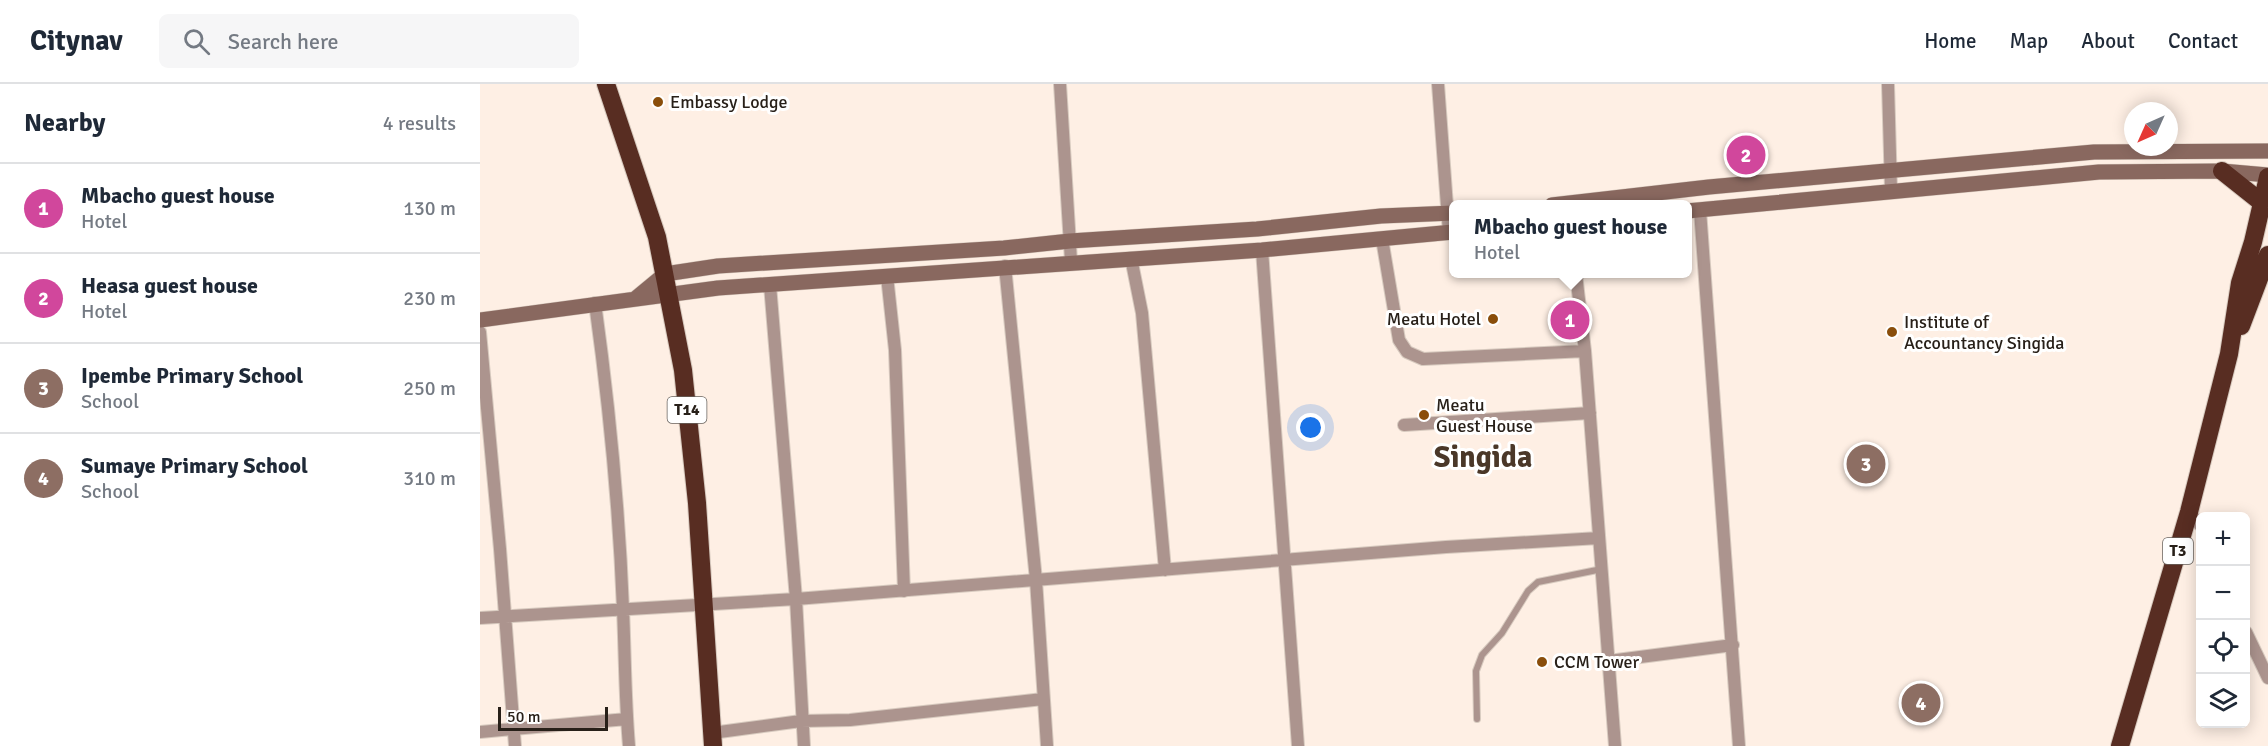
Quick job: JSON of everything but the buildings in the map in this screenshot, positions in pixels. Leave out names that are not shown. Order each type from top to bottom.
[{"type":"highway","name":"T14","points":[[606,84],[657,237],[684,370],[697,502],[712,739]]},
{"type":"highway","points":[[2222,171],[2261,202]]},
{"type":"highway","name":"T3","points":[[2120,746],[2195,518],[2229,354],[2240,283],[2253,242],[2268,176]]},
{"type":"highway","name":"T3","points":[[2229,354],[2268,255]]},
{"type":"main road","points":[[1593,200],[2094,152],[2268,151]]},
{"type":"main road","points":[[1694,210],[2099,172],[2222,171],[2268,176]]},
{"type":"main road","points":[[636,298],[664,274],[718,266],[1004,248],[1070,240],[1257,229],[1381,216],[1449,213]]},
{"type":"main road","points":[[480,320],[636,298],[770,285],[1071,261],[1262,250],[1449,232]]},
{"type":"street","points":[[1060,84],[1071,261]]},
{"type":"street","points":[[1438,84],[1449,202]]},
{"type":"street","points":[[1888,84],[1891,190]]},
{"type":"street","points":[[1694,210],[1733,645],[1739,746]]},
{"type":"street","points":[[1382,239],[1399,340],[1413,355],[1423,358],[1585,351]]},
{"type":"street","points":[[1262,250],[1298,746]]},
{"type":"street","points":[[1131,258],[1142,313],[1165,570]]},
{"type":"street","points":[[1005,266],[1036,580],[1047,746]]},
{"type":"street","points":[[887,276],[895,350],[904,591]]},
{"type":"street","points":[[1577,278],[1585,351],[1615,746]]},
{"type":"street","points":[[770,285],[796,599],[804,746]]},
{"type":"street","points":[[595,303],[606,381],[623,608],[629,746]]},
{"type":"street","points":[[480,332],[506,616],[515,746]]},
{"type":"street","points":[[1404,424],[1590,413]]},
{"type":"street","points":[[480,618],[796,599],[1283,560],[1599,538]]},
{"type":"street","points":[[2250,640],[2268,678]]},
{"type":"street","points":[[1609,661],[1733,645]]},
{"type":"street","points":[[712,739],[801,721],[850,720],[1043,699]]},
{"type":"street","points":[[480,732],[513,727],[627,719]]},
{"type":"lane","points":[[1477,719],[1476,671],[1482,656],[1502,633],[1528,591],[1538,582],[1602,569]]},
{"type":"place","name":"Embassy Lodge","points":[[658,102]]},
{"type":"place","name":"Heasa guest house","points":[[1746,155]]},
{"type":"place","name":"Meatu Hotel","points":[[1493,319]]},
{"type":"place","name":"Mbacho guest house","points":[[1570,320]]},
{"type":"place","name":"Institute of Accountancy Singida","points":[[1892,332]]},
{"type":"place","name":"Meatu Guest House","points":[[1424,415]]},
{"type":"place","name":"Ipembe Primary School","points":[[1866,464]]},
{"type":"place","name":"CCM Tower","points":[[1542,662]]},
{"type":"place","name":"Sumaye Primary School","points":[[1921,703]]},
{"type":"district","name":"Singida","points":[[1483,457]]}]
